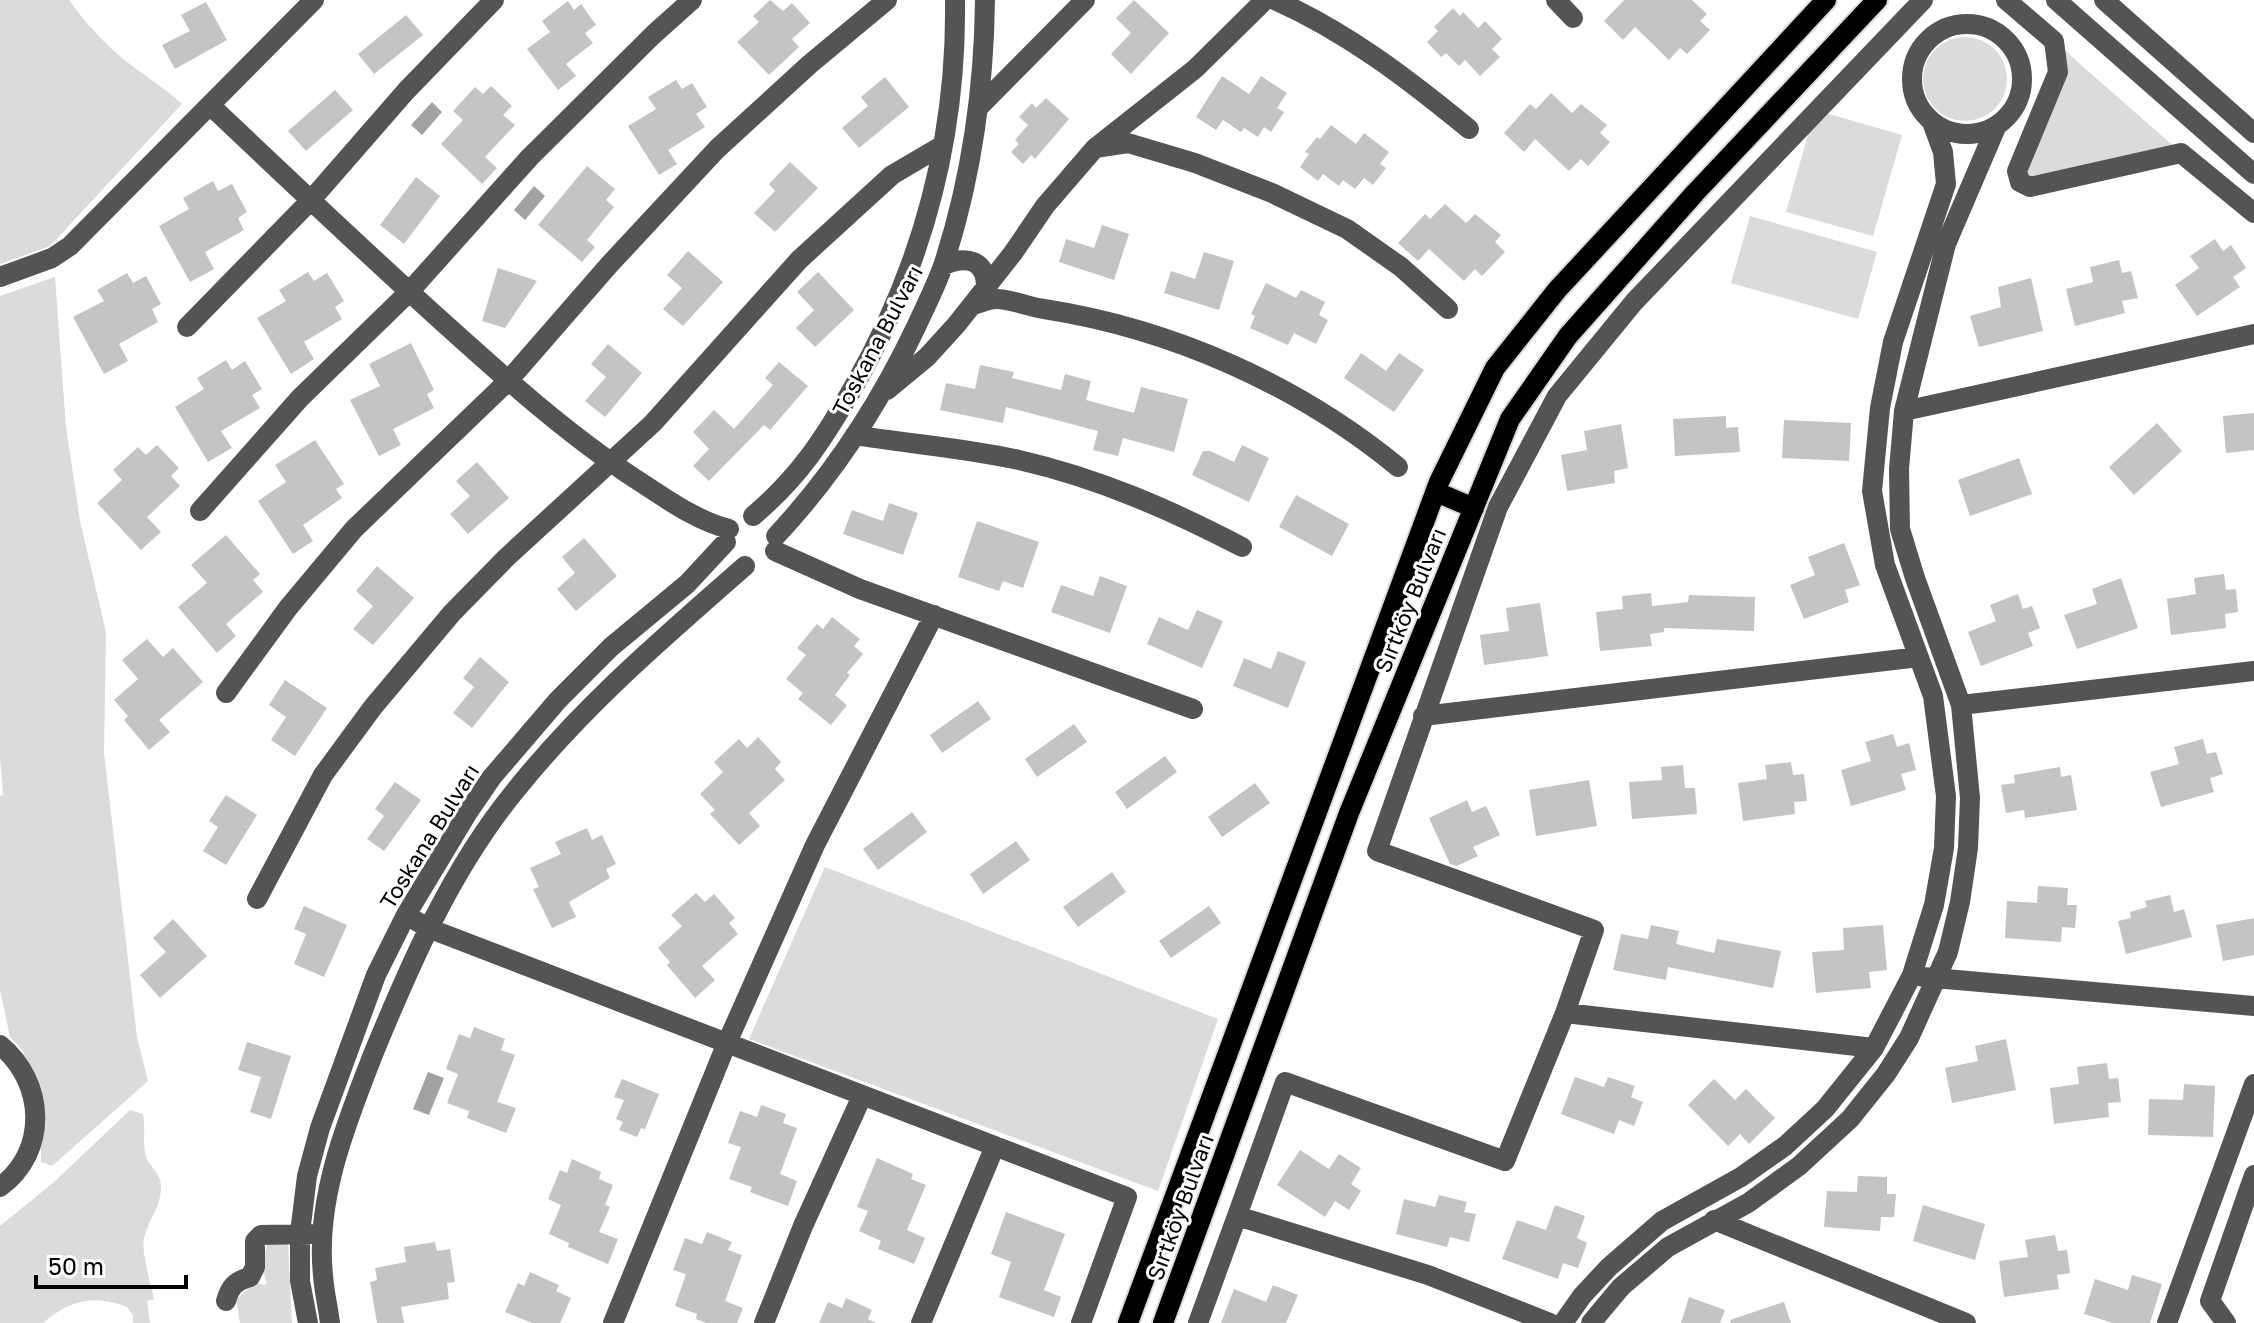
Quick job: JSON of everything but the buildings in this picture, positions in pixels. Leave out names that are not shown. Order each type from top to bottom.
[{"type":"main road","name":"Sırtköy Bulvarı","points":[[1128,1323],[1436,492],[1495,368],[1557,290],[1826,0]]},
{"type":"main road","name":"Sırtköy Bulvarı","points":[[1163,1323],[1349,813],[1510,419],[1568,336],[1695,193],[1877,0]]},
{"type":"main road","points":[[1595,249],[1621,276]]},
{"type":"main road","points":[[1436,492],[1474,508]]},
{"type":"main road","points":[[1270,939],[1300,949]]},
{"type":"street","points":[[0,277],[52,258],[70,246],[314,0]]},
{"type":"street","points":[[187,327],[311,200],[406,91],[494,0]]},
{"type":"street","points":[[200,511],[300,398],[409,292],[530,157],[692,0]]},
{"type":"street","points":[[226,693],[288,608],[354,529],[508,381],[609,265],[717,149],[810,64],[887,0]]},
{"type":"street","name":"Toskana Bulvarı","points":[[308,1323],[300,1281],[300,1233],[307,1176],[320,1128],[376,975],[406,915],[492,777],[558,700],[611,647],[687,584],[737,521],[753,516],[783,491],[814,453],[880,340],[914,260],[933,199],[952,95],[955,0]]},
{"type":"street","name":"Toskana Bulvarı","points":[[330,1323],[322,1273],[328,1197],[356,1097],[428,928],[471,853],[514,792],[579,717],[641,656],[745,566],[762,564],[855,435],[878,397],[906,347],[944,265],[963,194],[979,107],[985,0]]},
{"type":"street","points":[[979,107],[1085,0]]},
{"type":"street","points":[[878,397],[927,357],[973,305],[1045,206],[1095,148],[1195,69],[1265,0]]},
{"type":"street","points":[[1275,0],[1350,40],[1401,74],[1469,129]]},
{"type":"street","points":[[1556,0],[1573,18]]},
{"type":"street","points":[[1198,1323],[1285,1082],[1505,1161],[1565,1013],[1594,930],[1377,851],[1498,507],[1557,396],[1634,302],[1923,0]]},
{"type":"street","points":[[2006,0],[2054,41],[2058,72],[2017,171],[2020,182],[2030,187],[2181,153],[2254,213]]},
{"type":"street","points":[[2056,0],[2254,174]]},
{"type":"street","points":[[2104,0],[2254,133]]},
{"type":"street","points":[[1962,24],[1981,25],[1998,33],[2012,46],[2020,64],[2022,81],[2010,113],[1997,125],[1981,132],[1964,134],[1932,122],[1920,109],[1913,93],[1912,74],[1917,56],[1927,40],[1943,29],[1962,24]]},
{"type":"street","points":[[211,106],[508,381],[612,463],[678,507],[728,535],[731,557],[745,566]]},
{"type":"street","points":[[1563,1323],[1582,1296],[1609,1267],[1662,1221],[1741,1177],[1785,1146],[1825,1109],[1874,1048],[1912,975],[1934,905],[1944,848],[1946,796],[1933,696],[1885,565],[1872,491],[1880,408],[1893,342],[1946,184],[1943,152],[1932,122]]},
{"type":"street","points":[[1591,1323],[1621,1287],[1668,1247],[1748,1203],[1799,1166],[1850,1119],[1886,1074],[1909,1038],[1948,952],[1968,848],[1970,798],[1961,705],[1900,529],[1899,469],[1904,411],[1946,244],[1997,125]]},
{"type":"street","points":[[1095,148],[1128,143],[1195,163],[1272,193],[1347,229],[1401,267],[1448,309]]},
{"type":"street","points":[[257,899],[323,775],[373,707],[452,613],[495,569],[653,423],[799,260],[892,175],[943,145]]},
{"type":"street","points":[[944,265],[966,259],[978,265],[986,274],[986,287]]},
{"type":"street","points":[[973,305],[997,299],[1108,321],[1160,336],[1260,378],[1317,408],[1363,438],[1398,467]]},
{"type":"street","points":[[1904,411],[2254,334]]},
{"type":"street","points":[[855,435],[1002,457],[1054,469],[1142,498],[1242,547]]},
{"type":"street","points":[[753,516],[768,522],[776,544],[860,589],[1193,709]]},
{"type":"street","points":[[613,1323],[726,1045],[815,845],[934,615]]},
{"type":"street","points":[[1423,716],[1919,657]]},
{"type":"street","points":[[1961,705],[2254,671]]},
{"type":"street","points":[[406,915],[428,928],[726,1045],[1127,1197],[1081,1323]]},
{"type":"street","points":[[1912,975],[1936,980],[2254,1006]]},
{"type":"street","points":[[1565,1013],[1874,1048]]},
{"type":"street","points":[[0,1045],[15,1057],[26,1079],[36,1119],[34,1139],[27,1159],[0,1187]]},
{"type":"street","points":[[2167,1323],[2254,1084]]},
{"type":"street","points":[[764,1323],[803,1226],[862,1096]]},
{"type":"street","points":[[921,1323],[995,1146]]},
{"type":"street","points":[[2226,1323],[2210,1301],[2254,1175]]},
{"type":"street","points":[[1237,1216],[1428,1275],[1550,1323]]},
{"type":"street","points":[[1714,1220],[1966,1323]]},
{"type":"street","points":[[226,1301],[230,1288],[239,1280],[250,1277],[255,1267],[255,1241],[261,1235],[323,1234]]},
{"type":"shaded area","points":[[0,0],[69,0],[114,51],[182,104],[50,246],[0,264]]},
{"type":"shaded area","points":[[1965,37],[1981,40],[1995,49],[2004,63],[2007,79],[2004,95],[1995,109],[1981,118],[1965,121],[1949,118],[1935,109],[1926,95],[1923,79],[1926,63],[1935,49],[1949,40]]},
{"type":"shaded area","points":[[2065,50],[2080,64],[2178,150],[2023,178]]},
{"type":"shaded area","points":[[432,102],[442,112],[422,135],[411,125]]},
{"type":"shaded area","points":[[1815,110],[1902,135],[1873,236],[1786,212]]},
{"type":"shaded area","points":[[534,186],[545,196],[525,220],[514,210]]},
{"type":"shaded area","points":[[1750,216],[1877,252],[1858,319],[1731,283]]},
{"type":"shaded area","points":[[55,277],[66,427],[80,521],[106,632],[104,753],[137,1037],[148,1081],[52,1166],[41,1162],[41,1109],[32,1070],[22,1050],[10,1037],[0,990],[0,796],[3,795],[0,758],[0,296]]},
{"type":"shaded area","points":[[825,867],[1218,1019],[1158,1191],[749,1039]]},
{"type":"shaded area","points":[[428,1072],[444,1078],[429,1115],[413,1109]]},
{"type":"shaded area","points":[[130,1110],[143,1114],[146,1157],[161,1185],[160,1197],[143,1244],[154,1299],[147,1301],[150,1323],[133,1323],[133,1315],[127,1307],[93,1300],[73,1304],[43,1323],[0,1323],[0,1226],[54,1182]]},
{"type":"shaded area","points":[[269,1243],[288,1243],[292,1323],[240,1323],[236,1300],[255,1282],[267,1283],[264,1263]]}]
